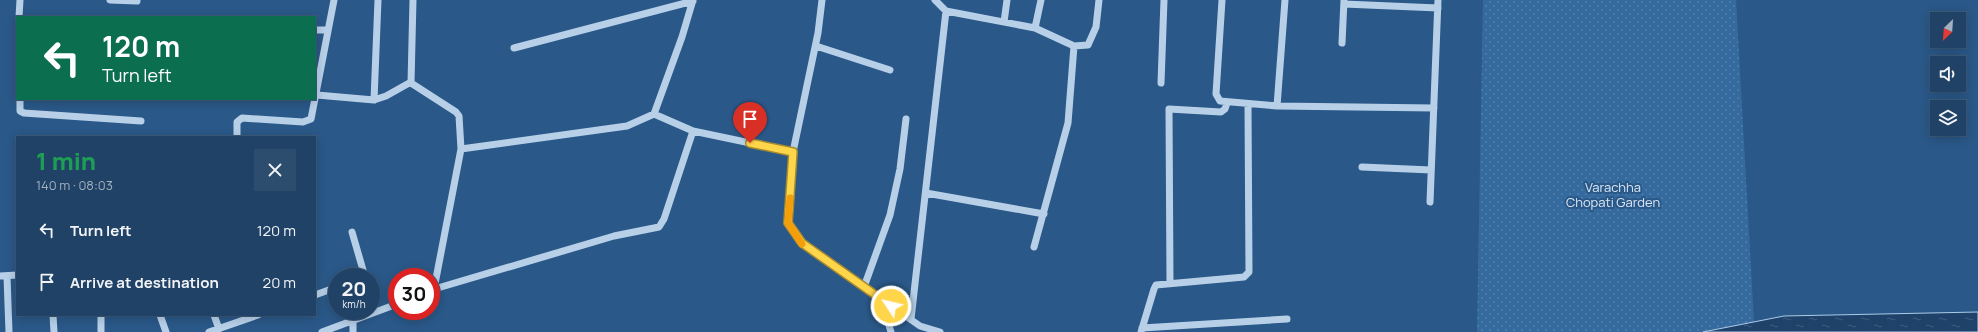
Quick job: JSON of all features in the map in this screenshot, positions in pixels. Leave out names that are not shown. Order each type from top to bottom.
[{"type":"street","points":[[19,16],[20,0]]},
{"type":"street","points":[[110,0],[137,1]]},
{"type":"street","points":[[316,100],[318,76],[334,0]]},
{"type":"street","points":[[374,100],[378,0]]},
{"type":"street","points":[[411,82],[413,0]]},
{"type":"street","points":[[461,149],[627,126],[654,114],[682,37],[693,0]]},
{"type":"street","points":[[514,48],[693,0]]},
{"type":"street","points":[[822,0],[816,46],[793,152],[788,223],[802,243],[911,320],[927,329],[940,332]]},
{"type":"street","points":[[935,0],[946,11],[1035,28],[1074,46],[1088,45],[1096,27],[1099,0]]},
{"type":"street","points":[[1004,22],[1007,0]]},
{"type":"street","points":[[1035,28],[1041,0]]},
{"type":"street","points":[[1161,83],[1164,0]]},
{"type":"street","points":[[1222,0],[1216,94],[1220,102],[1278,106],[1434,108]]},
{"type":"street","points":[[1278,106],[1285,0]]},
{"type":"street","points":[[1430,202],[1438,0]]},
{"type":"street","points":[[1342,43],[1344,2],[1438,8]]},
{"type":"street","points":[[911,320],[946,11]]},
{"type":"street","points":[[316,30],[328,30]]},
{"type":"street","points":[[816,46],[890,70]]},
{"type":"street","points":[[1034,247],[1068,123],[1074,46]]},
{"type":"street","points":[[317,95],[374,100],[386,96],[411,82]]},
{"type":"street","points":[[411,82],[458,114],[461,149],[437,268]]},
{"type":"street","points":[[20,100],[20,111],[24,113],[141,121]]},
{"type":"street","points":[[237,136],[237,122],[242,118],[308,121],[311,119],[313,114],[316,100]]},
{"type":"street","points":[[1170,284],[1169,109],[1221,112],[1225,109],[1227,103]]},
{"type":"street","points":[[1248,105],[1249,272],[1244,276],[1159,284],[1155,287],[1142,330],[1287,319]]},
{"type":"street","points":[[654,114],[693,131],[793,152]]},
{"type":"street","points":[[864,287],[890,215],[900,169],[906,119]]},
{"type":"street","points":[[440,287],[614,236],[659,227],[664,219],[693,131]]},
{"type":"street","points":[[1362,167],[1432,170]]},
{"type":"street","points":[[926,193],[1044,214]]},
{"type":"street","points":[[352,232],[362,268]]},
{"type":"street","points":[[10,332],[3,276],[16,275]]},
{"type":"street","points":[[316,293],[328,290]]},
{"type":"street","points":[[881,299],[891,332]]},
{"type":"street","points":[[54,316],[54,332]]},
{"type":"street","points":[[101,316],[101,332]]},
{"type":"street","points":[[160,316],[166,332]]},
{"type":"street","points":[[214,316],[220,329]]},
{"type":"street","points":[[209,332],[255,316]]},
{"type":"street","points":[[322,332],[353,321],[353,332]]},
{"type":"green space","name":"Varachha Chopati Garden","points":[[1483,0],[1736,0],[1754,322],[1703,332],[1477,332]]},
{"type":"water","points":[[1978,312],[1978,332],[1703,332],[1784,316]]},
{"type":"slow traffic","points":[[790,198],[788,223],[802,244]]},
{"type":"route","points":[[750,143],[793,152],[788,223],[802,243],[891,306]]}]
